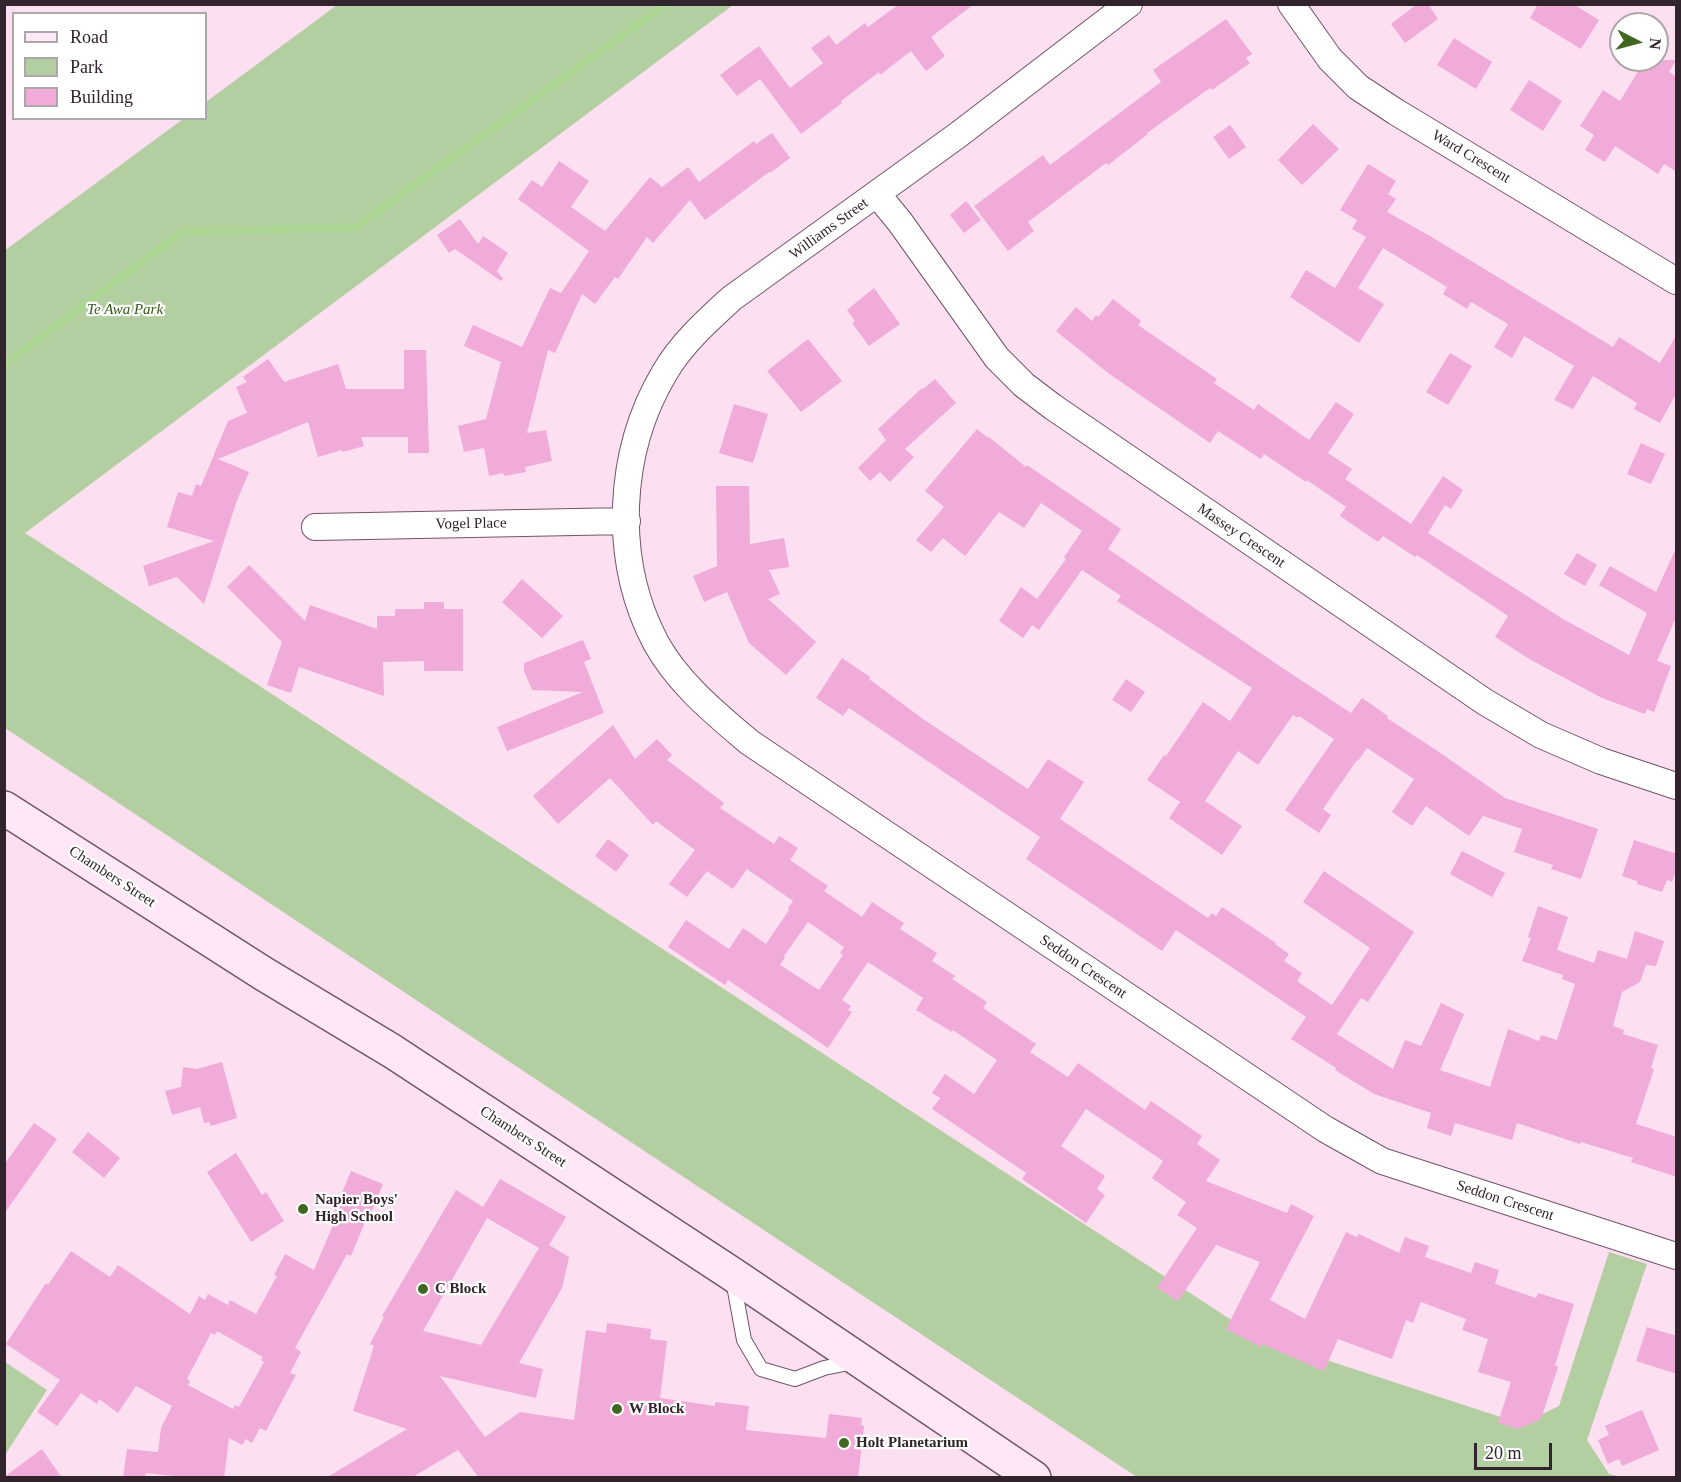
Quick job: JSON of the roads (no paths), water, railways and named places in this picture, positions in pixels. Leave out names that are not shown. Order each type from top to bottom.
[{"type":"main road","name":"Chambers Street","points":[[4,808],[264,974],[392,1051],[862,1360],[1034,1478]]},
{"type":"street","name":"Williams Street","points":[[627,520],[628,487],[640,425],[666,371],[703,324],[732,298],[878,194],[1129,4]]},
{"type":"street","name":"Ward Crescent","points":[[1291,4],[1330,59],[1358,87],[1677,281]]},
{"type":"street","name":"Massey Crescent","points":[[878,194],[997,358],[1024,385],[1053,407],[1494,707],[1541,735],[1601,761],[1677,786]]},
{"type":"street","name":"Vogel Place","points":[[315,527],[627,520]]},
{"type":"street","name":"Seddon Crescent","points":[[627,520],[630,572],[656,643],[676,673],[697,697],[749,742],[1255,1083],[1325,1129],[1367,1153],[1382,1161],[1484,1196],[1677,1256]]},
{"type":"lane","points":[[732,1274],[744,1340],[761,1369],[795,1378],[824,1368],[862,1360]]},
{"type":"waterway","points":[[4,365],[182,232],[356,227],[666,4]]},
{"type":"place","name":"Napier Boys' High School","points":[[303,1209]]},
{"type":"place","name":"C Block","points":[[423,1289]]},
{"type":"place","name":"W Block","points":[[617,1409]]},
{"type":"place","name":"Holt Planetarium","points":[[844,1443]]},
{"type":"park label","name":"Te Awa Park","points":[[125,310]]}]
